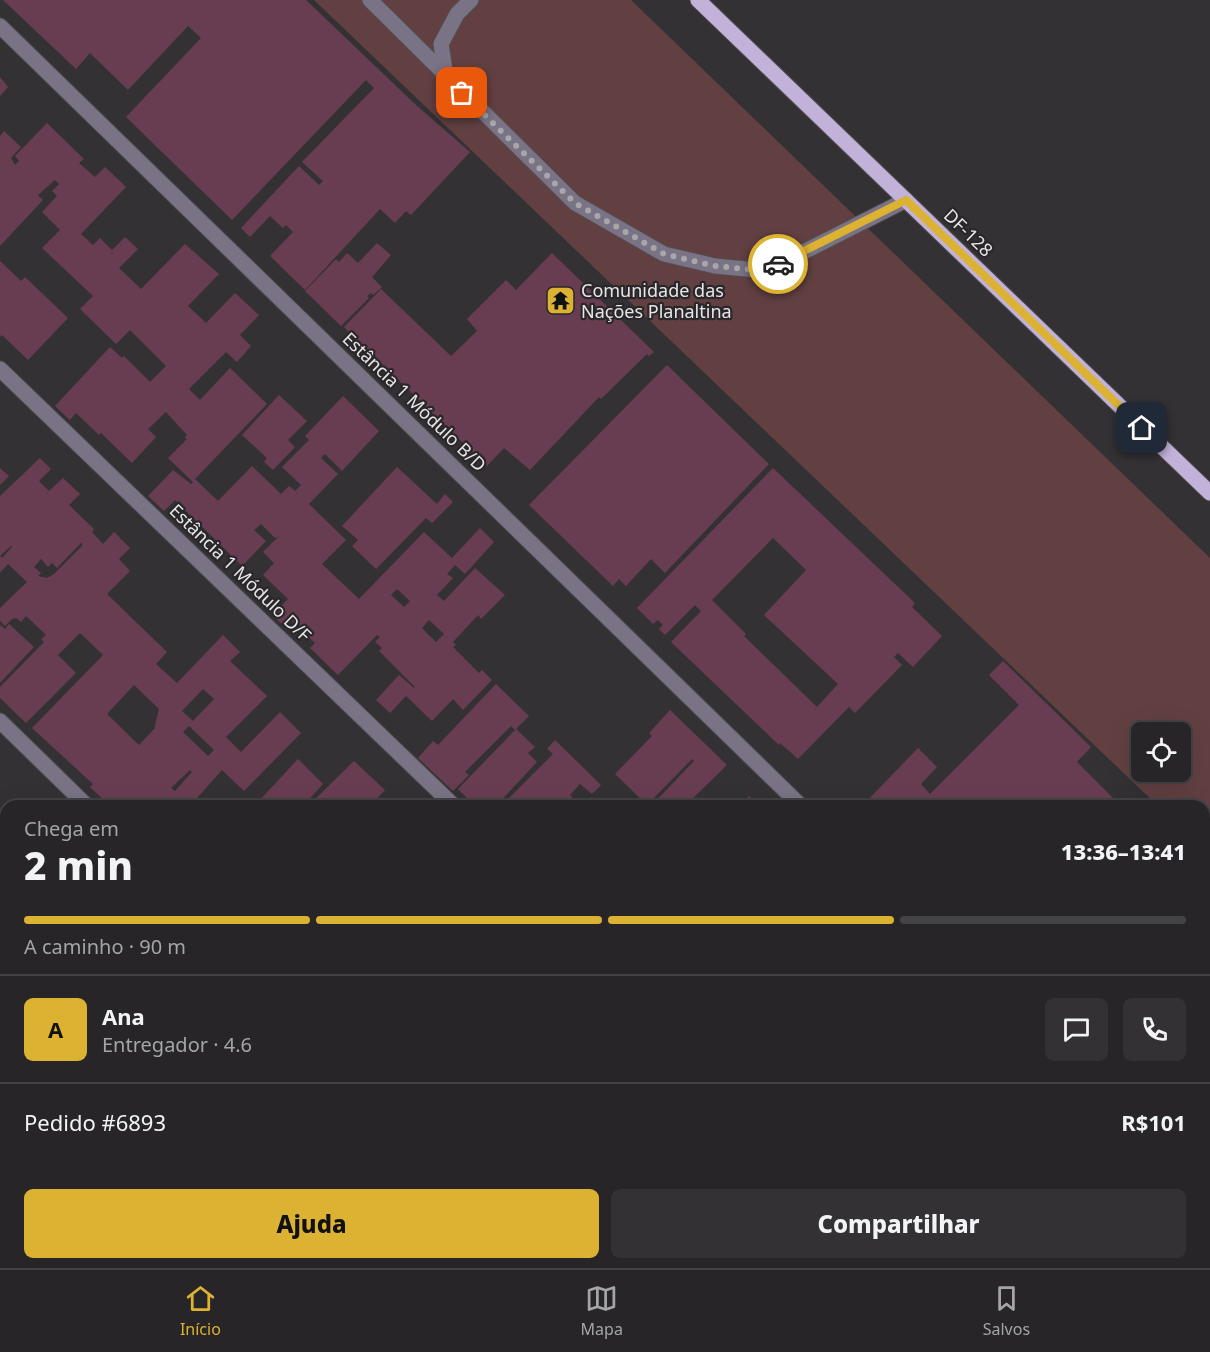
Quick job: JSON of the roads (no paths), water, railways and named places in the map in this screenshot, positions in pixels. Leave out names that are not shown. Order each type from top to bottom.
[{"type":"main road","name":"DF-128","points":[[698,0],[1210,493]]},
{"type":"street","points":[[370,0],[575,203],[664,254],[715,266],[766,271],[906,200]]},
{"type":"street","points":[[446,77],[441,44],[457,14],[471,0]]},
{"type":"street","name":"Estância 1 Módulo B/D","points":[[0,26],[795,800]]},
{"type":"street","name":"Estância 1 Módulo D/F","points":[[0,369],[448,800]]},
{"type":"street","points":[[0,721],[81,800]]},
{"type":"place","name":"Comunidade das Nações Planaltina","points":[[560,301]]}]
